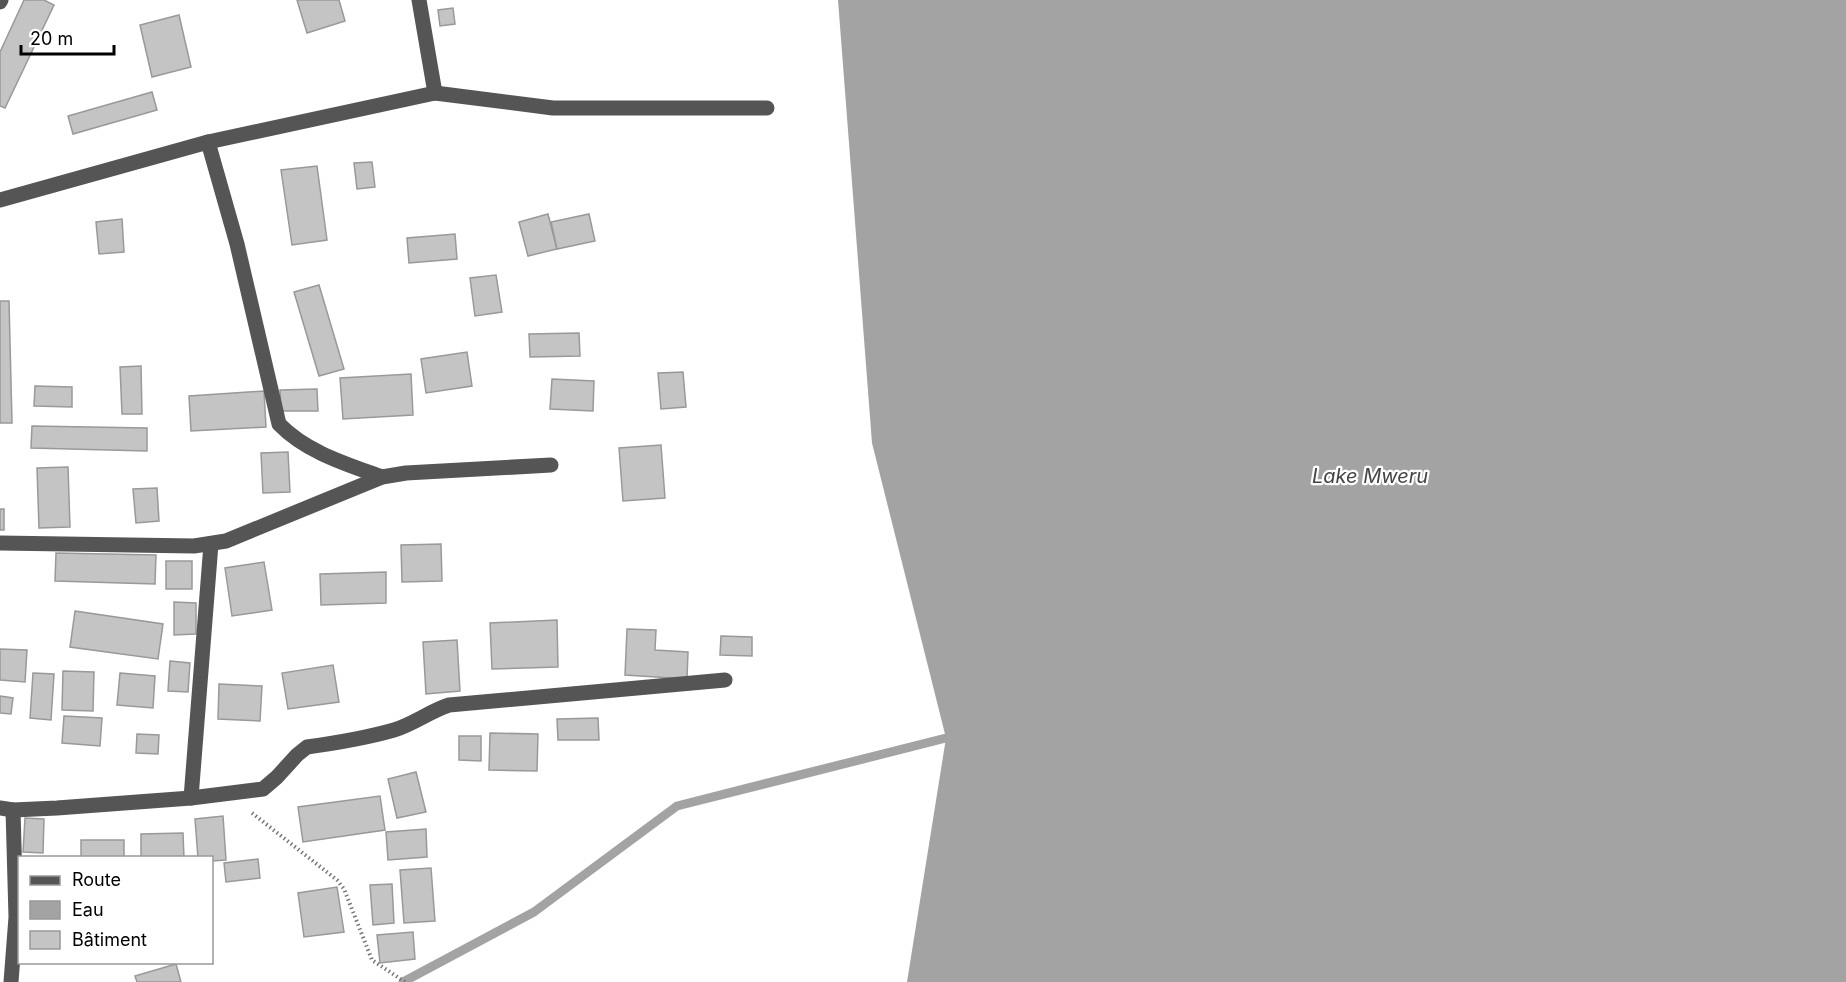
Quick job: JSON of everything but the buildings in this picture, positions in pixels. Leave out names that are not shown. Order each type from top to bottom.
[{"type":"street","points":[[419,0],[435,93]]},
{"type":"street","points":[[0,200],[208,142],[435,93],[553,108],[767,108]]},
{"type":"street","points":[[208,142],[237,244],[279,424],[299,442],[382,477]]},
{"type":"street","points":[[0,543],[194,546],[211,544],[226,541],[382,477],[406,473],[551,465]]},
{"type":"street","points":[[191,798],[211,544]]},
{"type":"street","points":[[11,982],[16,917],[7,809],[191,798],[263,789],[297,754],[307,747],[393,730],[449,705],[725,680]]},
{"type":"path","points":[[226,793],[337,880],[344,889],[372,960],[405,982]]},
{"type":"water","name":"Lake Mweru","points":[[838,0],[1846,0],[1846,982],[907,982],[946,738],[872,443]]},
{"type":"waterway","points":[[403,982],[534,912],[677,806],[946,738]]}]
